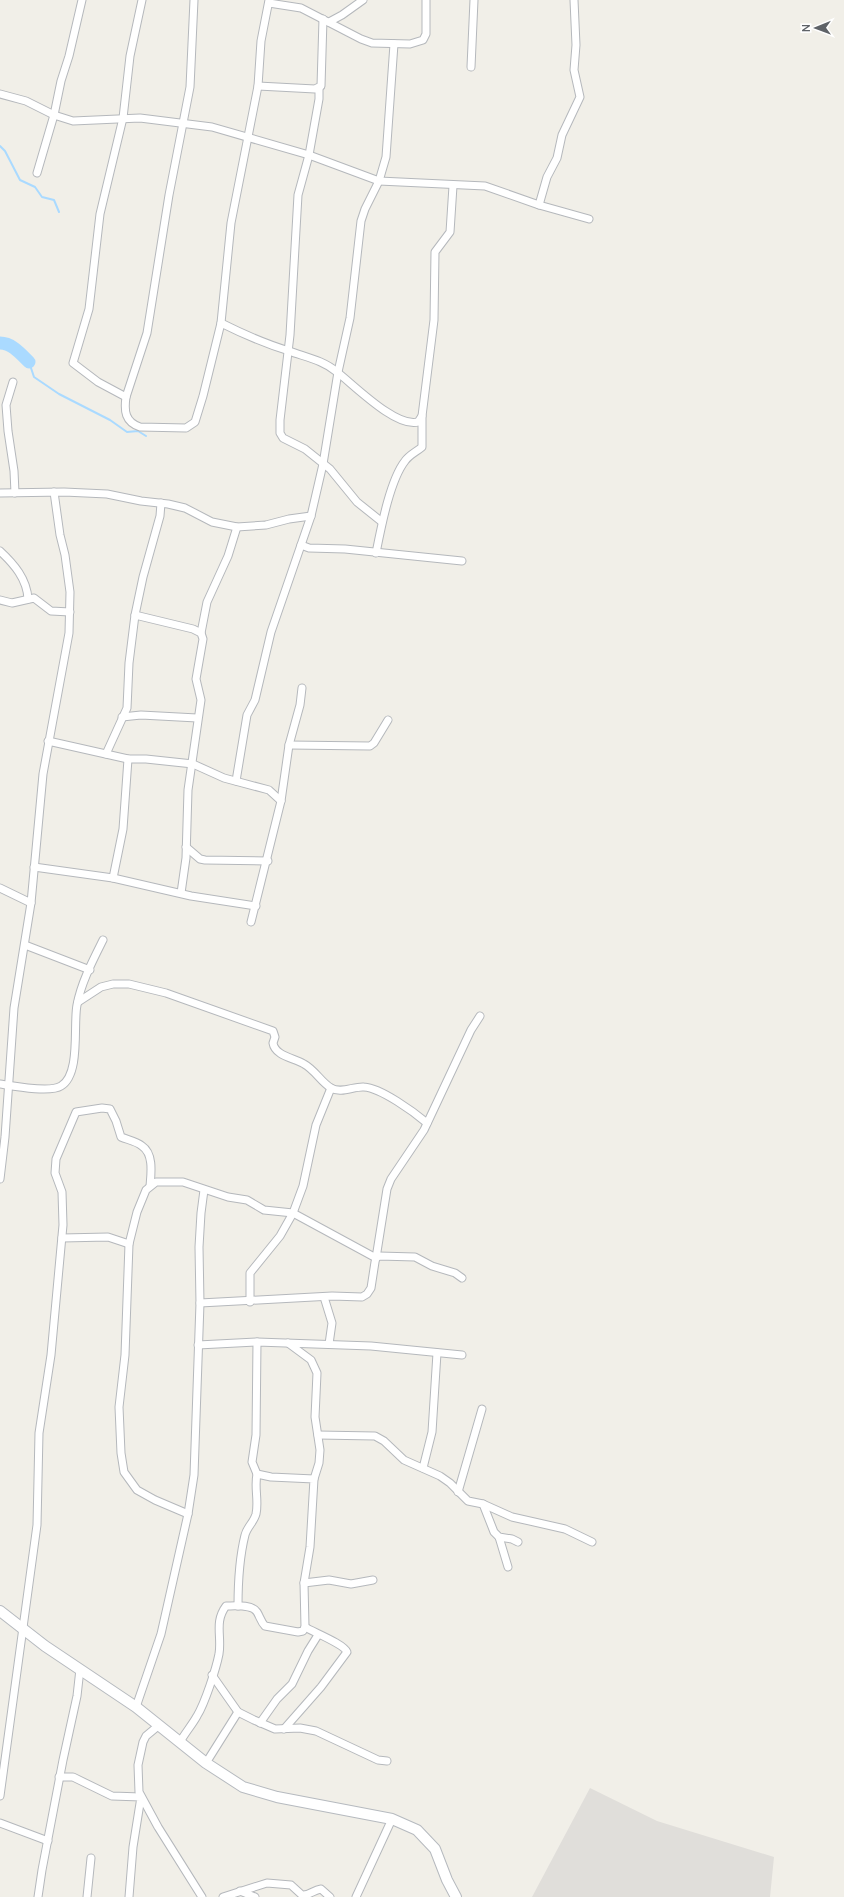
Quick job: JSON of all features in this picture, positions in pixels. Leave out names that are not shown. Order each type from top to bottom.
[{"type":"street","points":[[37,173],[54,114],[61,81],[70,56],[82,0]]},
{"type":"street","points":[[126,397],[98,382],[73,364],[89,309],[100,214],[123,118],[130,56],[142,0]]},
{"type":"street","points":[[194,0],[190,88],[169,195],[147,333],[126,397],[125,415],[133,425],[164,429],[186,428],[195,422],[221,323],[231,223],[258,86],[261,41],[269,2],[301,8],[361,39],[372,42],[394,44],[418,43],[423,40],[426,34],[426,0]]},
{"type":"street","points":[[326,20],[342,15],[363,0]]},
{"type":"street","points":[[471,67],[474,0]]},
{"type":"street","points":[[538,205],[547,177],[557,158],[562,135],[580,97],[574,70],[576,45],[574,0]]},
{"type":"street","points":[[326,20],[321,47],[322,83],[319,88],[319,99],[309,155],[298,195],[293,254],[293,300],[280,420],[280,433],[282,438],[305,449],[330,469],[357,502],[382,522]]},
{"type":"street","points":[[236,781],[247,715],[255,700],[271,632],[311,516],[323,464],[338,372],[353,299],[361,221],[365,209],[379,181],[386,157],[394,44]]},
{"type":"street","points":[[258,86],[319,88]]},
{"type":"street","points":[[0,94],[26,101],[72,121],[102,121],[123,118],[155,119],[212,127],[309,155],[379,181],[453,186],[485,186],[538,205],[589,219]]},
{"type":"street","points":[[376,553],[382,522],[390,495],[404,461],[410,454],[422,447],[422,416],[434,320],[435,252],[450,232],[453,186]]},
{"type":"street","points":[[221,323],[252,338],[320,362],[338,372],[356,389],[393,416],[412,424],[418,422],[422,416]]},
{"type":"street","points":[[13,382],[6,405],[14,471],[15,493]]},
{"type":"street","points":[[0,1179],[5,1137],[14,1008],[31,903],[48,741],[69,633],[70,592],[54,492]]},
{"type":"street","points":[[0,493],[98,493],[185,508],[212,522],[237,527],[266,525],[289,519],[311,516]]},
{"type":"street","points":[[106,754],[128,701],[129,663],[135,615],[143,576],[160,516],[161,503]]},
{"type":"street","points":[[181,893],[186,847],[188,790],[193,764],[201,700],[196,679],[203,639],[201,632],[208,602],[228,556],[237,527]]},
{"type":"street","points":[[301,545],[309,548],[345,549],[462,561]]},
{"type":"street","points":[[0,551],[23,577],[27,588],[28,599]]},
{"type":"street","points":[[0,600],[12,603],[28,599],[39,600],[51,611],[70,612]]},
{"type":"street","points":[[135,615],[167,622],[201,632]]},
{"type":"street","points":[[251,922],[268,861],[282,802],[289,745],[300,705],[302,688]]},
{"type":"street","points":[[122,717],[141,715],[198,718]]},
{"type":"street","points":[[289,745],[370,746],[374,743],[388,720]]},
{"type":"street","points":[[48,741],[128,760],[146,759],[193,764],[216,775],[269,790],[282,802]]},
{"type":"street","points":[[113,878],[123,829],[128,760]]},
{"type":"street","points":[[186,847],[196,856],[205,860],[268,861]]},
{"type":"street","points":[[34,867],[113,878],[181,893],[256,906]]},
{"type":"street","points":[[0,888],[31,903]]},
{"type":"street","points":[[0,1084],[9,1086],[55,1088],[65,1082],[76,1053],[75,1041],[78,1002],[103,940]]},
{"type":"street","points":[[25,945],[90,970]]},
{"type":"street","points":[[78,1002],[92,991],[113,984],[147,987],[166,993],[274,1031],[273,1043],[276,1051],[310,1067],[331,1088],[337,1090],[363,1086],[376,1089],[405,1105],[427,1123]]},
{"type":"street","points":[[200,1303],[250,1302],[324,1297],[362,1297],[367,1294],[372,1285],[387,1189],[427,1123],[471,1030],[480,1016]]},
{"type":"street","points":[[250,1302],[250,1273],[280,1236],[292,1213],[303,1186],[316,1126],[331,1088]]},
{"type":"street","points":[[0,1796],[1,1778],[37,1525],[39,1433],[51,1355],[62,1238],[63,1201],[55,1173],[56,1159],[71,1122],[78,1110],[102,1108],[110,1109],[121,1137],[141,1145],[146,1149],[151,1167],[150,1186]]},
{"type":"street","points":[[188,1514],[154,1500],[136,1490],[124,1472],[120,1447],[119,1407],[125,1355],[129,1244],[141,1199],[150,1186],[156,1182],[183,1182],[204,1190],[247,1200],[264,1210],[292,1213],[376,1258],[379,1256],[415,1257],[432,1266],[455,1273],[462,1278]]},
{"type":"street","points":[[136,1708],[161,1634],[188,1514],[194,1475],[200,1303],[199,1247],[204,1190]]},
{"type":"street","points":[[62,1238],[108,1237],[129,1244]]},
{"type":"street","points":[[324,1297],[332,1323],[329,1344]]},
{"type":"street","points":[[198,1345],[257,1342],[382,1346],[437,1354],[462,1355]]},
{"type":"street","points":[[238,1606],[239,1566],[245,1534],[248,1526],[256,1516],[257,1507],[255,1481],[257,1474],[252,1462],[256,1435],[257,1342]]},
{"type":"street","points":[[180,1742],[198,1715],[212,1675],[218,1655],[220,1641],[218,1622],[221,1612],[226,1606],[238,1606],[256,1610],[265,1626],[298,1632],[303,1630],[304,1627],[304,1582],[310,1547],[314,1479],[319,1463],[318,1435],[315,1417],[317,1373],[311,1360],[288,1343]]},
{"type":"street","points":[[423,1468],[432,1432],[437,1354]]},
{"type":"street","points":[[458,1492],[482,1409]]},
{"type":"street","points":[[318,1435],[375,1436],[384,1441],[404,1460],[440,1476],[468,1501],[483,1504],[512,1517],[565,1529],[592,1542]]},
{"type":"street","points":[[257,1474],[271,1477],[314,1479]]},
{"type":"street","points":[[483,1504],[494,1532],[499,1537],[508,1568]]},
{"type":"street","points":[[499,1537],[512,1539],[518,1542]]},
{"type":"street","points":[[304,1582],[329,1580],[352,1584],[373,1580]]},
{"type":"street","points":[[0,1612],[22,1629],[136,1708],[206,1763],[243,1787],[259,1793],[392,1819],[417,1830],[435,1849],[447,1880],[456,1897]]},
{"type":"street","points":[[284,1729],[321,1687],[346,1655],[346,1649],[304,1627]]},
{"type":"street","points":[[260,1723],[277,1699],[292,1684],[308,1651],[318,1635]]},
{"type":"street","points":[[38,1897],[59,1777],[77,1696],[80,1669]]},
{"type":"street","points":[[212,1675],[238,1712],[260,1723],[275,1728],[300,1728],[316,1731],[378,1760],[387,1761]]},
{"type":"street","points":[[206,1763],[238,1712]]},
{"type":"street","points":[[129,1897],[133,1847],[140,1797],[138,1772],[141,1750],[146,1736],[158,1726]]},
{"type":"street","points":[[59,1777],[73,1777],[112,1796],[140,1797]]},
{"type":"street","points":[[140,1797],[202,1897]]},
{"type":"street","points":[[356,1897],[392,1819]]},
{"type":"street","points":[[0,1823],[48,1841]]},
{"type":"street","points":[[87,1897],[91,1858]]},
{"type":"street","points":[[224,1897],[239,1890],[267,1883],[291,1885],[302,1895],[309,1895],[314,1890],[321,1889],[330,1897]]},
{"type":"street","points":[[239,1890],[255,1897]]},
{"type":"shaded area","points":[[590,1788],[657,1821],[774,1857],[770,1897],[532,1897]]},
{"type":"waterway","points":[[0,146],[5,151],[20,180],[35,187],[42,197],[54,200],[59,212]]},
{"type":"waterway","points":[[0,343],[4,343],[12,347],[29,362]]},
{"type":"waterway","points":[[29,362],[34,377],[59,394],[110,420],[127,432],[138,431],[146,436]]}]
